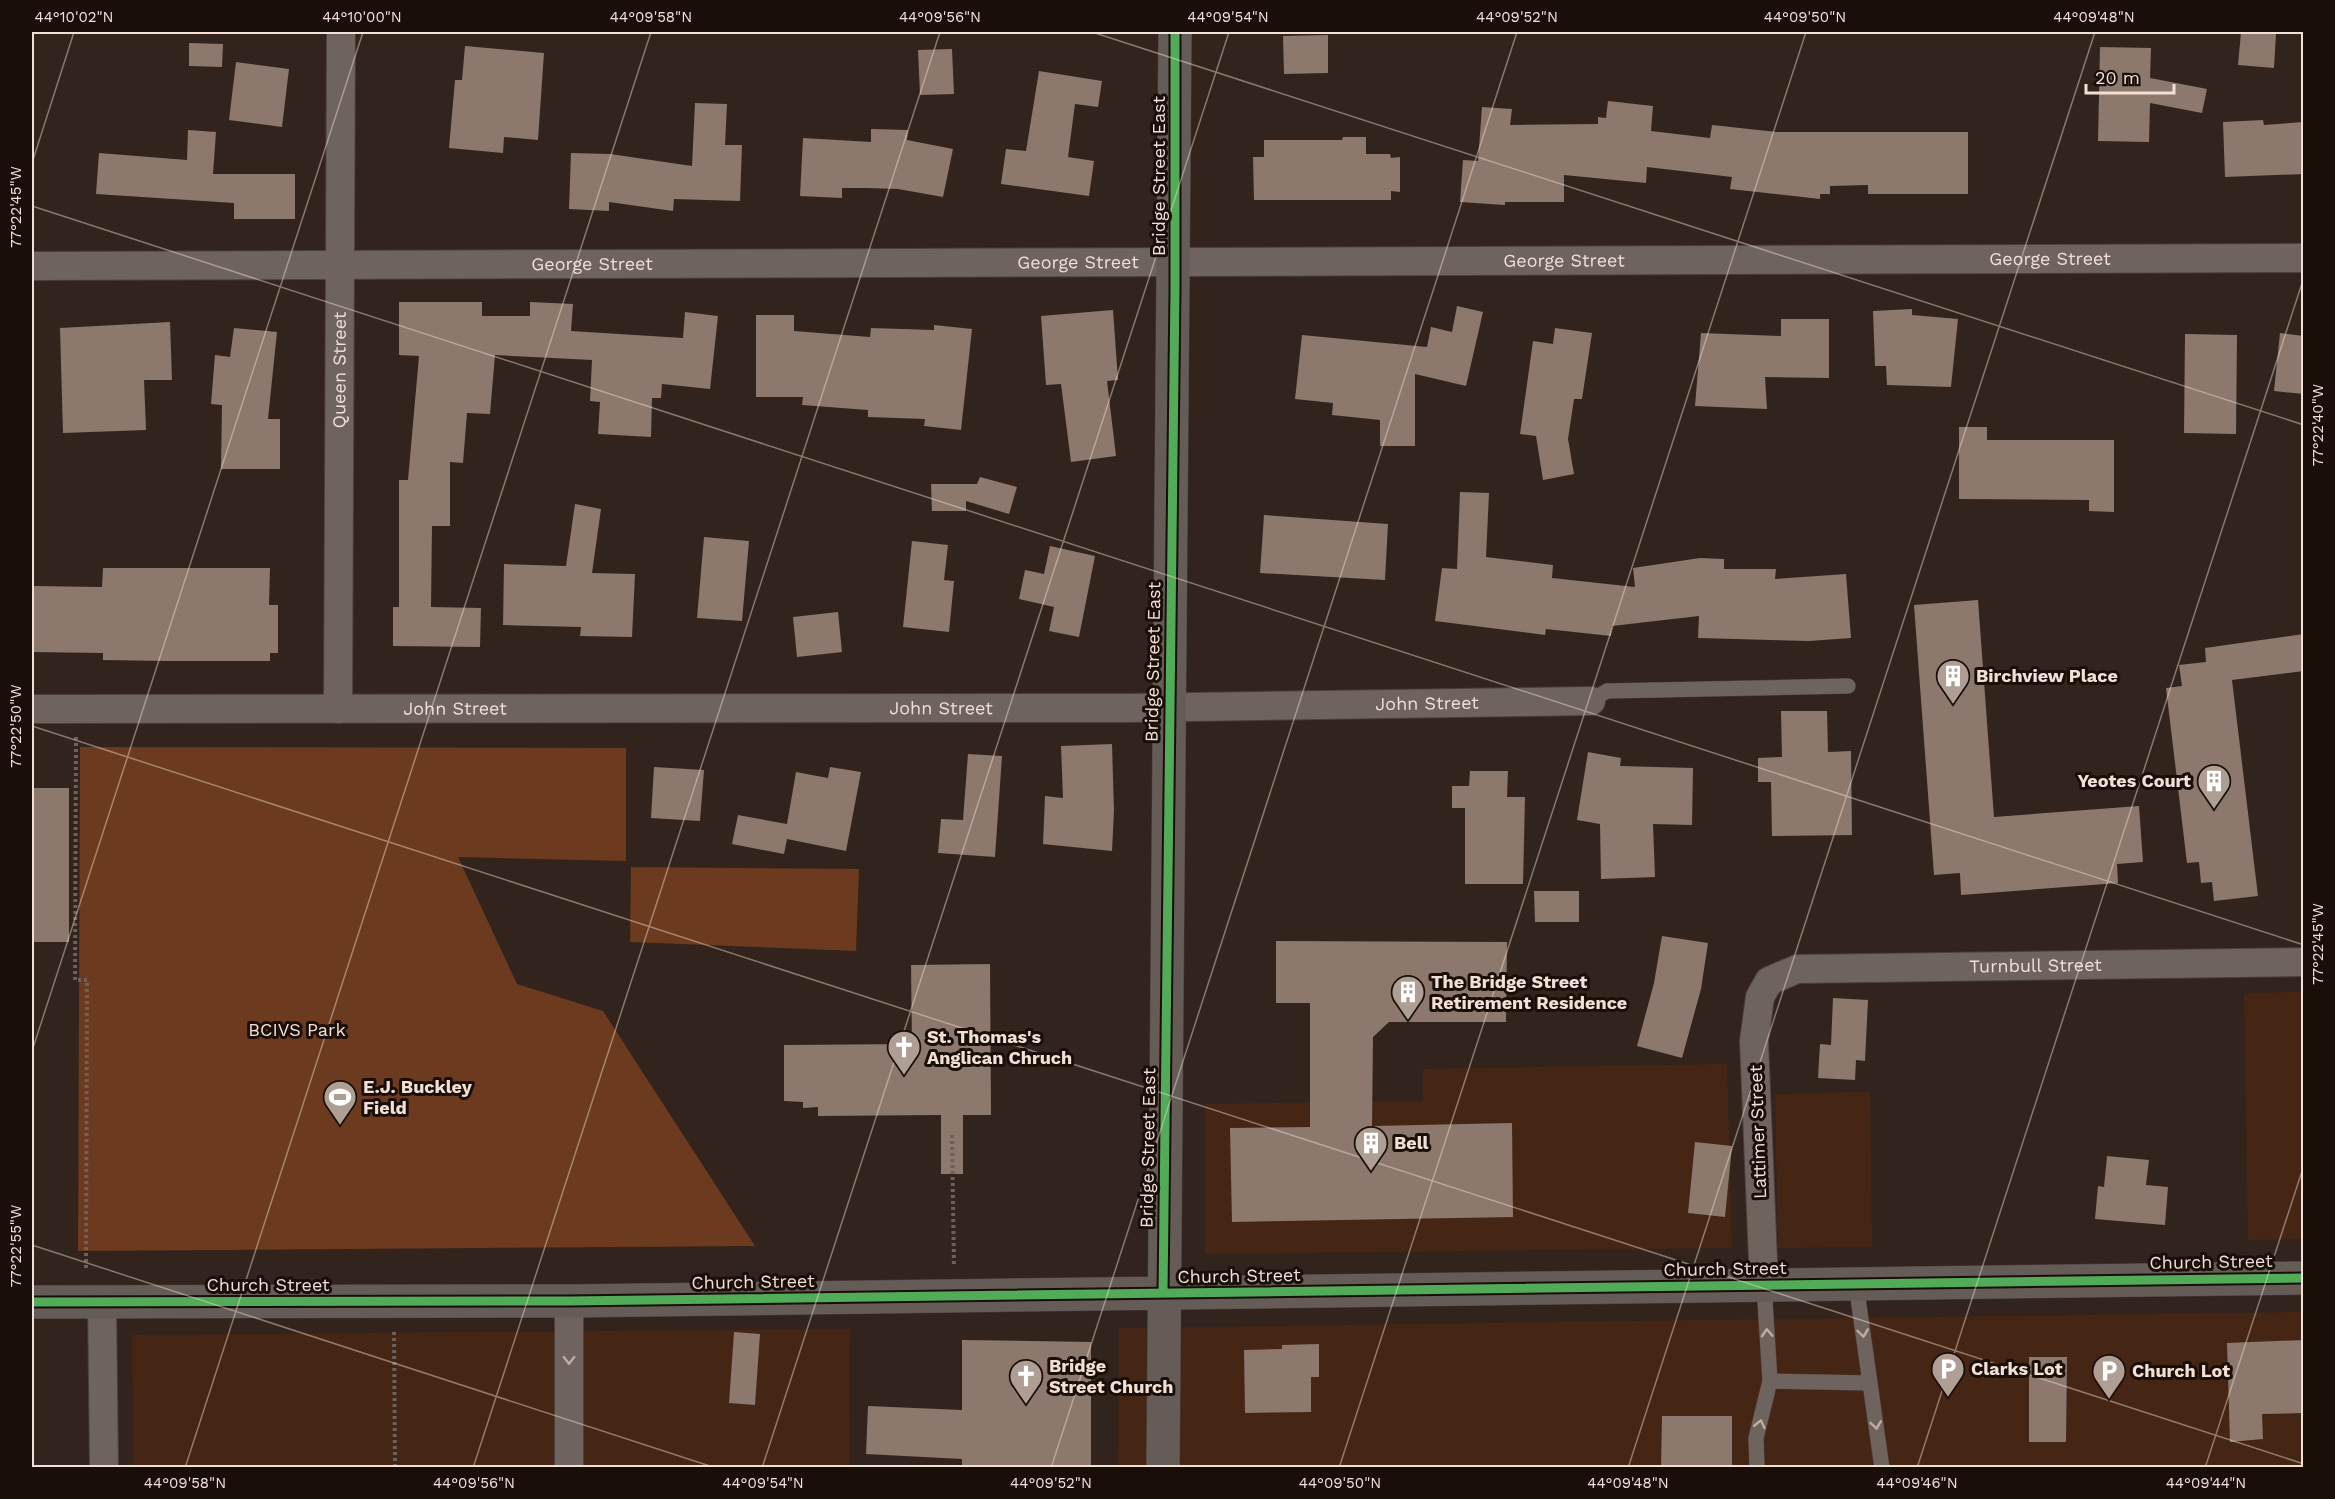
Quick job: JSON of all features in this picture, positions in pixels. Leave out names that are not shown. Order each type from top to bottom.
[{"type":"street","name":"Queen Street","points":[[338,709],[341,32]]},
{"type":"street","name":"Bridge Street East","points":[[1163,1467],[1175,262],[1175,32]]},
{"type":"street","name":"George Street","points":[[32,266],[2304,258]]},
{"type":"street","name":"John Street","points":[[32,710],[1169,707],[1591,700]]},
{"type":"street","name":"Turnbull Street","points":[[1769,981],[1797,969],[2304,962]]},
{"type":"street","name":"Lattimer Street","points":[[1764,1285],[1754,1041],[1760,997],[1769,981]]},
{"type":"street","name":"Church Street","points":[[32,1302],[94,1289],[569,1301],[2304,1278]]},
{"type":"street","points":[[94,1289],[104,1467]]},
{"type":"street","points":[[569,1301],[569,1467]]},
{"type":"lane","name":"John Street","points":[[1591,700],[1607,691],[1848,686]]},
{"type":"lane","points":[[1856,1284],[1882,1467]]},
{"type":"lane","points":[[1756,1467],[1756,1438],[1770,1381],[1764,1285]]},
{"type":"lane","points":[[1770,1381],[1870,1383]]},
{"type":"path","points":[[76,733],[75,980],[87,980],[94,1289]]},
{"type":"path","points":[[952,1135],[953,1250]]},
{"type":"path","points":[[394,1328],[395,1467]]},
{"type":"shaded area","points":[[2303,992],[2303,1239],[2248,1240],[2244,993]]},
{"type":"shaded area","points":[[1727,1064],[1732,1248],[1205,1254],[1205,1104],[1423,1101],[1423,1069]]},
{"type":"shaded area","points":[[1870,1092],[1872,1247],[1778,1248],[1775,1094]]},
{"type":"shaded area","points":[[2303,1312],[2303,1467],[1118,1468],[1119,1328]]},
{"type":"shaded area","points":[[850,1329],[849,1467],[133,1467],[132,1335]]},
{"type":"green space","name":"BCIVS Park","points":[[80,747],[626,748],[626,861],[458,857],[517,984],[603,1011],[755,1246],[78,1251]]},
{"type":"green space","points":[[631,867],[859,869],[856,951],[630,942]]},
{"type":"building","points":[[2241,32],[2276,34],[2274,68],[2238,65]]},
{"type":"building","points":[[1328,35],[1328,73],[1284,74],[1283,36]]},
{"type":"building","points":[[189,43],[223,44],[222,67],[189,66]]},
{"type":"building","points":[[465,46],[544,53],[538,140],[504,137],[503,153],[449,148],[455,80],[462,80]]},
{"type":"building","points":[[2100,47],[2151,48],[2150,78],[2207,89],[2202,113],[2150,103],[2149,142],[2098,141]]},
{"type":"building","points":[[952,49],[954,94],[920,95],[918,50]]},
{"type":"building","points":[[236,62],[289,69],[282,127],[229,120]]},
{"type":"building","points":[[1039,71],[1102,81],[1098,107],[1075,104],[1068,157],[1094,161],[1089,196],[1001,184],[1006,149],[1026,151]]},
{"type":"building","points":[[1608,101],[1653,106],[1651,131],[1710,138],[1712,125],[1777,132],[1968,132],[1968,194],[1868,194],[1868,185],[1830,186],[1830,194],[1820,194],[1820,199],[1730,189],[1732,177],[1647,167],[1646,183],[1564,175],[1564,202],[1505,202],[1505,205],[1460,202],[1463,160],[1478,161],[1482,107],[1512,109],[1510,125],[1598,124],[1598,117],[1606,118]]},
{"type":"building","points":[[695,103],[727,104],[725,145],[742,145],[740,201],[674,199],[673,211],[609,202],[609,211],[569,209],[571,153],[610,154],[692,166]]},
{"type":"building","points":[[2263,120],[2264,125],[2304,122],[2304,174],[2225,177],[2223,122]]},
{"type":"building","points":[[871,129],[908,130],[907,140],[953,149],[943,197],[898,189],[866,188],[842,188],[842,198],[800,196],[803,138],[871,142]]},
{"type":"building","points":[[188,130],[216,132],[213,174],[295,174],[295,219],[234,219],[234,203],[96,194],[99,153],[187,160]]},
{"type":"building","points":[[1343,137],[1366,137],[1366,154],[1390,154],[1391,158],[1400,157],[1400,192],[1391,191],[1391,200],[1254,200],[1253,157],[1264,157],[1264,140],[1342,140]]},
{"type":"building","points":[[399,302],[482,302],[482,316],[530,316],[530,302],[573,304],[571,331],[683,338],[685,312],[718,316],[710,389],[662,384],[661,398],[652,398],[651,437],[598,434],[600,402],[590,401],[592,360],[495,355],[490,414],[467,413],[463,463],[450,462],[450,526],[432,526],[431,607],[481,608],[480,647],[393,646],[393,607],[399,607],[399,480],[408,480],[419,356],[399,355]]},
{"type":"building","points":[[1457,306],[1483,312],[1466,386],[1415,374],[1415,446],[1380,446],[1380,420],[1332,415],[1333,403],[1295,399],[1302,335],[1427,347],[1431,327],[1452,332]]},
{"type":"building","points":[[1912,309],[1912,315],[1958,319],[1951,387],[1887,385],[1886,366],[1875,366],[1873,311]]},
{"type":"building","points":[[1113,310],[1118,380],[1107,381],[1116,456],[1071,462],[1061,384],[1046,385],[1041,316]]},
{"type":"building","points":[[756,315],[794,315],[794,331],[870,337],[871,328],[934,330],[934,325],[972,329],[961,430],[924,426],[925,419],[868,417],[868,410],[802,405],[803,397],[756,397]]},
{"type":"building","points":[[1781,319],[1829,319],[1829,378],[1765,377],[1767,409],[1695,406],[1701,333],[1781,336]]},
{"type":"building","points":[[170,322],[172,380],[144,380],[146,430],[63,433],[60,328]]},
{"type":"building","points":[[234,328],[277,332],[268,419],[280,419],[280,469],[221,469],[222,405],[211,404],[215,355],[230,357]]},
{"type":"building","points":[[1555,328],[1592,333],[1582,399],[1574,399],[1568,439],[1574,474],[1543,480],[1536,436],[1520,434],[1533,341],[1553,344]]},
{"type":"building","points":[[2280,333],[2304,336],[2304,394],[2274,391]]},
{"type":"building","points":[[2185,334],[2237,335],[2236,434],[2184,433]]},
{"type":"building","points":[[1959,427],[1987,427],[1987,440],[2114,440],[2114,512],[2089,511],[2089,500],[1959,499]]},
{"type":"building","points":[[980,477],[1017,487],[1009,514],[966,501],[966,511],[932,511],[931,484],[977,484]]},
{"type":"building","points":[[1460,492],[1489,493],[1486,557],[1553,565],[1552,578],[1635,587],[1633,568],[1700,558],[1724,559],[1724,569],[1776,569],[1775,579],[1846,574],[1851,638],[1809,641],[1698,638],[1699,616],[1612,626],[1611,636],[1546,629],[1545,635],[1435,621],[1442,568],[1457,569]]},
{"type":"building","points":[[575,504],[601,509],[592,573],[635,574],[632,637],[580,636],[581,627],[503,625],[504,564],[566,566]]},
{"type":"building","points":[[1264,515],[1388,524],[1385,580],[1260,573]]},
{"type":"building","points":[[704,537],[749,541],[742,621],[697,618]]},
{"type":"building","points":[[912,541],[948,545],[944,580],[954,581],[949,632],[903,627]]},
{"type":"building","points":[[1050,546],[1095,556],[1079,637],[1049,631],[1054,607],[1019,599],[1025,570],[1044,574]]},
{"type":"building","points":[[103,568],[270,568],[269,605],[278,605],[278,653],[270,653],[270,661],[168,661],[103,660],[103,653],[32,652],[32,586],[102,587]]},
{"type":"building","name":"Birchview Place","points":[[1978,600],[1994,817],[2139,806],[2143,862],[2117,864],[2118,883],[1961,895],[1960,873],[1934,875],[1914,605]]},
{"type":"building","points":[[838,612],[842,652],[797,657],[793,617]]},
{"type":"building","name":"Yeotes Court","points":[[2304,634],[2304,671],[2232,680],[2258,896],[2214,901],[2212,882],[2201,883],[2199,862],[2187,863],[2166,688],[2182,686],[2179,665],[2206,662],[2205,648]]},
{"type":"building","points":[[1781,711],[1827,711],[1828,752],[1851,751],[1852,835],[1772,836],[1771,782],[1758,782],[1758,758],[1782,757]]},
{"type":"building","points":[[1112,744],[1114,811],[1112,851],[1043,844],[1045,796],[1063,798],[1061,746]]},
{"type":"building","points":[[1588,752],[1621,758],[1620,766],[1693,768],[1692,825],[1653,824],[1655,877],[1601,879],[1600,824],[1577,820]]},
{"type":"building","points":[[968,754],[1002,756],[995,857],[938,853],[941,819],[963,820]]},
{"type":"building","points":[[654,767],[704,770],[700,821],[651,818]]},
{"type":"building","points":[[830,767],[861,772],[846,851],[787,839],[784,854],[732,844],[738,815],[787,824],[796,772],[828,778]]},
{"type":"building","points":[[1470,771],[1508,771],[1507,797],[1525,797],[1523,884],[1465,884],[1465,808],[1452,808],[1452,786],[1469,786]]},
{"type":"building","points":[[32,788],[69,788],[69,942],[32,942]]},
{"type":"building","points":[[1534,891],[1579,891],[1579,922],[1535,922]]},
{"type":"building","points":[[1662,936],[1708,943],[1701,989],[1682,1058],[1637,1046],[1654,983]]},
{"type":"building","points":[[1276,941],[1507,942],[1506,1022],[1389,1022],[1373,1037],[1372,1126],[1512,1123],[1513,1217],[1232,1222],[1230,1128],[1310,1127],[1310,1003],[1276,1003]]},
{"type":"building","name":"St. Thomas's Anglican Chruch","points":[[990,964],[991,1115],[963,1115],[963,1174],[941,1174],[941,1115],[818,1116],[818,1107],[803,1108],[803,1102],[784,1101],[784,1045],[912,1044],[911,965]]},
{"type":"building","points":[[1833,998],[1868,1000],[1865,1061],[1856,1060],[1855,1080],[1818,1078],[1820,1044],[1831,1045]]},
{"type":"building","points":[[1695,1142],[1732,1146],[1725,1217],[1688,1213]]},
{"type":"building","points":[[2107,1156],[2149,1160],[2146,1185],[2168,1187],[2165,1225],[2095,1219],[2098,1186],[2104,1187]]},
{"type":"building","points":[[734,1332],[760,1334],[755,1405],[729,1403]]},
{"type":"building","name":"Bridge Street Church","points":[[962,1340],[1091,1342],[1091,1467],[962,1467],[962,1459],[866,1454],[868,1406],[962,1410]]},
{"type":"building","points":[[2304,1340],[2304,1413],[2262,1414],[2263,1439],[2230,1442],[2227,1343]]},
{"type":"building","points":[[1319,1344],[1319,1377],[1311,1377],[1311,1412],[1245,1413],[1244,1350],[1282,1349],[1282,1345]]},
{"type":"building","points":[[2029,1357],[2067,1357],[2066,1442],[2029,1442]]},
{"type":"building","points":[[1662,1416],[1732,1416],[1732,1467],[1661,1467]]},
{"type":"cycle path","points":[[1163,1293],[1175,290],[1175,32]]},
{"type":"cycle path","points":[[32,1302],[569,1301],[2304,1278]]},
{"type":"place","name":"Birchview Place","points":[[1953,705]]},
{"type":"place","name":"Yeotes Court","points":[[2214,810]]},
{"type":"place","name":"The Bridge Street Retirement Residence","points":[[1408,1021]]},
{"type":"place","name":"St. Thomas's Anglican Chruch","points":[[904,1076]]},
{"type":"place","name":"E.J. Buckley Field","points":[[340,1126]]},
{"type":"place","name":"Bell","points":[[1371,1172]]},
{"type":"place","name":"Clarks Lot","points":[[1948,1398]]},
{"type":"place","name":"Church Lot","points":[[2109,1400]]},
{"type":"place","name":"Bridge Street Church","points":[[1026,1405]]}]
